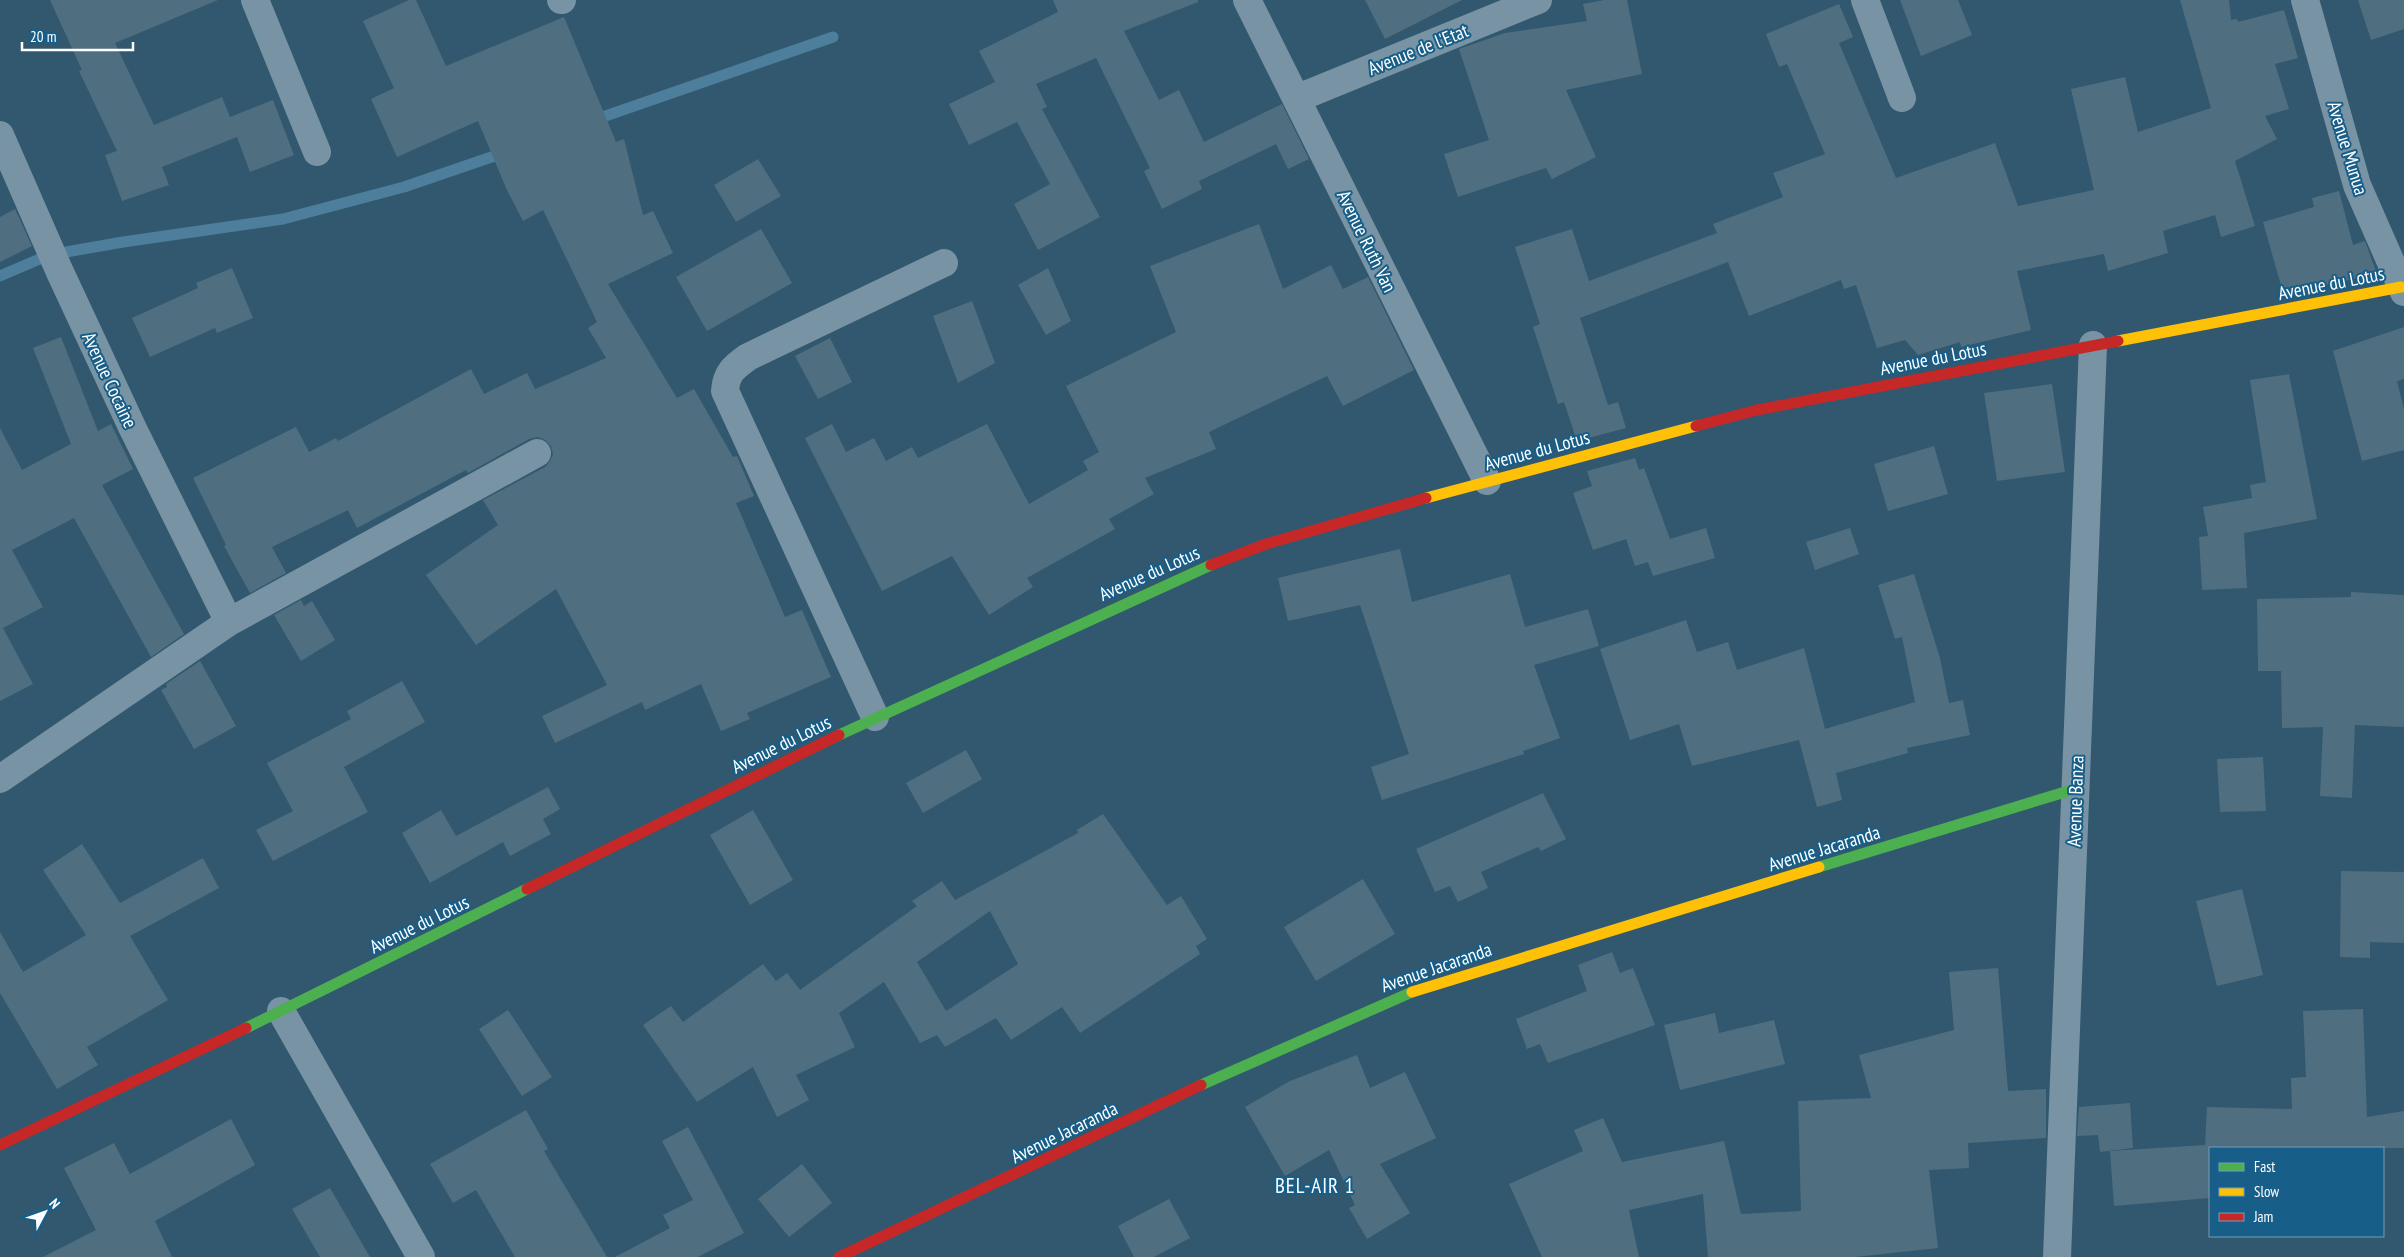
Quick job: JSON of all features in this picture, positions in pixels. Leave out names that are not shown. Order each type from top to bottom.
[{"type":"street","points":[[254,0],[317,152]]},
{"type":"street","name":"Avenue Ruth Van","points":[[1248,0],[1487,481]]},
{"type":"street","name":"Avenue de l'Etat","points":[[1298,98],[1538,0]]},
{"type":"street","points":[[1865,0],[1902,98]]},
{"type":"street","name":"Avenue Munua","points":[[2305,0],[2358,185],[2403,290]]},
{"type":"street","name":"Avenue Cocaine","points":[[0,135],[59,270],[129,420],[229,622]]},
{"type":"street","points":[[875,717],[726,390],[726,380],[730,371],[748,358],[944,263]]},
{"type":"street","name":"Avenue du Lotus","points":[[0,1145],[281,1011],[875,717],[1191,572],[1266,544],[1487,481],[1757,410],[2093,345],[2403,290]]},
{"type":"street","name":"Avenue Banza","points":[[2057,1257],[2093,345]]},
{"type":"street","points":[[0,779],[229,622],[536,453]]},
{"type":"street","name":"Avenue Jacaranda","points":[[839,1257],[1240,1066],[1422,987],[2075,789]]},
{"type":"street","points":[[281,1011],[421,1257]]},
{"type":"building","points":[[50,0],[218,0],[115,43],[154,125],[222,97],[230,117],[273,100],[294,155],[250,172],[237,137],[162,167],[169,185],[122,201],[105,155],[117,151],[79,71],[82,70]]},
{"type":"building","points":[[409,0],[416,0],[446,66],[564,17],[616,142],[624,139],[643,215],[653,211],[673,253],[608,284],[677,398],[694,389],[733,457],[737,456],[754,496],[736,503],[785,617],[802,610],[831,677],[747,713],[750,719],[721,731],[701,684],[645,710],[642,702],[555,743],[542,716],[607,685],[556,589],[476,645],[426,575],[498,525],[483,500],[545,467],[550,461],[553,454],[551,446],[545,440],[538,437],[529,439],[468,473],[466,470],[357,528],[348,510],[272,547],[286,573],[250,593],[224,546],[226,545],[193,478],[296,427],[309,452],[336,438],[338,441],[471,369],[484,394],[527,373],[535,389],[606,358],[588,328],[597,322],[543,210],[523,221],[506,188],[478,121],[397,157],[371,99],[394,88],[363,21]]},
{"type":"building","points":[[1053,0],[1198,0],[1198,2],[1124,31],[1159,100],[1179,90],[1204,142],[1282,104],[1309,159],[1288,169],[1276,144],[1199,181],[1202,189],[1162,209],[1144,171],[1150,168],[1096,58],[1036,84],[1047,107],[1042,109],[1100,217],[1038,250],[1014,204],[1050,184],[1017,122],[969,145],[949,104],[995,82],[979,51],[1058,12]]},
{"type":"building","points":[[1365,0],[1462,0],[1385,39]]},
{"type":"building","points":[[1604,0],[1627,0],[1642,74],[1566,90],[1596,157],[1552,179],[1546,168],[1458,197],[1444,154],[1489,140],[1459,49],[1505,33],[1587,21],[1583,4]]},
{"type":"building","points":[[1900,0],[1958,0],[1972,35],[1921,56]]},
{"type":"building","points":[[2180,0],[2229,0],[2231,20],[2237,19],[2238,22],[2284,10],[2298,58],[2275,64],[2289,109],[2265,116],[2277,139],[2235,161],[2255,226],[2221,237],[2215,215],[2163,231],[2168,253],[2108,271],[2104,254],[2017,271],[2031,330],[1961,347],[1960,342],[1918,355],[1905,340],[1877,348],[1856,285],[1844,289],[1841,280],[1749,316],[1728,262],[1580,318],[1608,405],[1618,402],[1626,428],[1577,441],[1564,402],[1558,404],[1533,327],[1540,324],[1515,247],[1572,229],[1589,281],[1717,233],[1713,224],[1783,197],[1773,173],[1825,154],[1787,64],[1779,67],[1766,34],[1839,4],[1853,37],[1839,43],[1896,178],[1995,143],[2018,206],[2094,190],[2071,89],[2125,77],[2138,132],[2211,108]]},
{"type":"building","points":[[2358,0],[2404,0],[2404,29],[2371,40]]},
{"type":"building","points":[[758,159],[781,196],[736,222],[714,185]]},
{"type":"building","points":[[2339,191],[2353,245],[2365,241],[2377,274],[2316,287],[2315,282],[2282,289],[2263,222],[2314,207],[2312,198]]},
{"type":"building","points":[[15,209],[32,246],[0,262],[0,217]]},
{"type":"building","points":[[1259,224],[1283,289],[1331,265],[1343,289],[1368,277],[1414,370],[1343,406],[1327,376],[1209,432],[1216,449],[1145,478],[1154,494],[1109,519],[1115,529],[1027,578],[1033,587],[989,615],[952,556],[882,591],[805,438],[832,424],[846,452],[874,438],[886,461],[912,447],[918,458],[987,424],[1029,504],[1088,470],[1083,461],[1099,452],[1066,386],[1176,332],[1150,266]]},
{"type":"building","points":[[761,229],[792,283],[707,331],[676,277]]},
{"type":"building","points":[[232,268],[253,318],[217,333],[215,328],[150,357],[132,318],[198,288],[196,283]]},
{"type":"building","points":[[1048,268],[1071,321],[1046,335],[1018,285]]},
{"type":"building","points":[[972,301],[995,363],[958,383],[933,316]]},
{"type":"building","points":[[2404,327],[2404,379],[2397,381],[2404,409],[2404,450],[2362,461],[2333,351]]},
{"type":"building","points":[[61,337],[98,431],[111,424],[133,469],[102,485],[184,634],[151,657],[74,518],[12,550],[43,607],[3,628],[33,684],[0,701],[0,428],[22,470],[71,444],[33,348]]},
{"type":"building","points":[[830,338],[852,382],[818,399],[795,356]]},
{"type":"building","points":[[2289,374],[2317,519],[2244,533],[2247,588],[2202,590],[2199,537],[2208,536],[2203,507],[2252,498],[2250,485],[2266,482],[2250,380]]},
{"type":"building","points":[[2052,384],[2065,472],[1997,481],[1984,393]]},
{"type":"building","points":[[1934,446],[1948,494],[1888,511],[1874,464]]},
{"type":"building","points":[[1635,458],[1639,470],[1644,468],[1670,539],[1706,528],[1715,558],[1653,576],[1648,562],[1635,566],[1626,539],[1593,550],[1573,493],[1592,486],[1587,471]]},
{"type":"building","points":[[1850,528],[1859,554],[1815,570],[1806,542]]},
{"type":"building","points":[[1400,549],[1412,602],[1510,574],[1525,627],[1588,609],[1599,646],[1534,665],[1560,738],[1523,751],[1524,754],[1382,800],[1371,767],[1409,754],[1360,605],[1288,621],[1278,578]]},
{"type":"building","points":[[1914,574],[1940,658],[1949,703],[1963,700],[1970,735],[1907,748],[1908,753],[1836,773],[1842,800],[1817,807],[1799,740],[1692,766],[1679,724],[1630,740],[1600,649],[1686,620],[1697,652],[1728,642],[1737,670],[1804,648],[1825,729],[1915,702],[1902,637],[1895,639],[1878,585]]},
{"type":"building","points":[[2351,592],[2404,595],[2404,727],[2355,725],[2352,798],[2320,796],[2323,727],[2282,728],[2281,671],[2258,671],[2257,599],[2351,597]]},
{"type":"building","points":[[301,600],[304,606],[312,601],[335,640],[301,661],[274,615]]},
{"type":"building","points":[[200,661],[236,726],[194,749],[161,690],[167,687],[166,684]]},
{"type":"building","points":[[402,681],[425,722],[344,767],[368,812],[273,861],[256,830],[293,811],[267,763],[351,719],[347,711]]},
{"type":"building","points":[[966,750],[982,779],[923,813],[906,783]]},
{"type":"building","points":[[2263,757],[2266,811],[2220,812],[2217,759]]},
{"type":"building","points":[[548,787],[560,809],[543,819],[551,834],[510,856],[503,842],[430,883],[402,833],[441,810],[456,836]]},
{"type":"building","points":[[1543,793],[1566,839],[1541,851],[1538,847],[1481,872],[1488,888],[1458,902],[1450,886],[1435,892],[1416,849]]},
{"type":"building","points":[[753,810],[793,880],[750,905],[710,835]]},
{"type":"building","points":[[1103,814],[1167,905],[1181,896],[1207,939],[1196,946],[1200,954],[1080,1033],[1062,1007],[1011,1040],[996,1018],[945,1047],[937,1035],[920,1043],[884,982],[839,1013],[855,1047],[796,1075],[809,1100],[777,1117],[753,1067],[697,1102],[643,1025],[671,1006],[683,1022],[763,964],[776,981],[787,973],[800,990],[917,906],[912,901],[942,881],[955,900],[1078,833],[1077,830]],"holes":[[[990,911],[1018,964],[946,1011],[917,962]]]},
{"type":"building","points":[[82,844],[120,903],[203,858],[219,888],[130,936],[168,1000],[87,1047],[98,1065],[57,1089],[0,993],[0,932],[23,972],[86,935],[43,870]]},
{"type":"building","points":[[2341,871],[2404,872],[2404,943],[2370,942],[2370,958],[2340,957]]},
{"type":"building","points":[[1363,879],[1395,934],[1316,981],[1284,927]]},
{"type":"building","points":[[2242,889],[2263,975],[2217,986],[2196,901]]},
{"type":"building","points":[[1612,952],[1620,973],[1633,968],[1655,1025],[1548,1063],[1540,1044],[1527,1049],[1516,1019],[1587,991],[1578,965]]},
{"type":"building","points":[[1998,968],[2008,1091],[2046,1089],[2046,1138],[1968,1143],[1969,1168],[1929,1170],[1938,1248],[1855,1257],[1708,1257],[1703,1194],[1629,1210],[1639,1257],[1542,1257],[1509,1184],[1583,1151],[1574,1130],[1603,1118],[1622,1162],[1724,1141],[1741,1214],[1801,1211],[1798,1101],[1871,1098],[1859,1055],[1954,1030],[1949,972]]},
{"type":"building","points":[[2363,1009],[2367,1117],[2404,1111],[2404,1148],[2209,1147],[2209,1198],[2114,1206],[2110,1151],[2205,1145],[2207,1107],[2292,1109],[2291,1078],[2306,1077],[2303,1011]]},
{"type":"building","points":[[508,1010],[552,1077],[522,1096],[479,1029]]},
{"type":"building","points":[[1715,1013],[1719,1033],[1774,1020],[1785,1064],[1680,1090],[1664,1025]]},
{"type":"building","points":[[1357,1055],[1370,1088],[1405,1072],[1436,1138],[1380,1164],[1410,1213],[1367,1239],[1349,1208],[1355,1205],[1329,1150],[1285,1176],[1245,1107],[1290,1081]]},
{"type":"building","points":[[2130,1103],[2133,1148],[2100,1152],[2098,1135],[2077,1136],[2079,1107]]},
{"type":"building","points":[[526,1110],[548,1149],[544,1151],[607,1257],[515,1257],[476,1190],[453,1203],[430,1164]]},
{"type":"building","points":[[231,1119],[255,1165],[155,1221],[172,1257],[43,1257],[96,1230],[64,1168],[114,1143],[130,1174]]},
{"type":"building","points":[[688,1127],[744,1233],[698,1257],[615,1257],[670,1228],[663,1215],[693,1200],[662,1141]]},
{"type":"building","points":[[802,1164],[832,1203],[789,1237],[758,1199]]},
{"type":"building","points":[[330,1188],[370,1257],[320,1257],[292,1209]]},
{"type":"building","points":[[1169,1199],[1190,1238],[1154,1257],[1134,1257],[1118,1226]]},
{"type":"waterway","points":[[591,121],[833,37]]},
{"type":"waterway","points":[[0,276],[49,255],[123,242],[283,219],[404,187],[506,152]]},
{"type":"traffic: fast","points":[[839,735],[1211,565]]},
{"type":"traffic: fast","points":[[1819,867],[2075,789]]},
{"type":"traffic: fast","points":[[246,1028],[527,889]]},
{"type":"traffic: fast","points":[[1201,1085],[1412,992]]},
{"type":"traffic: slow","points":[[2118,341],[2401,287]]},
{"type":"traffic: slow","points":[[1426,498],[1696,426]]},
{"type":"traffic: slow","points":[[1412,992],[1819,867]]},
{"type":"traffic: jam","points":[[1696,426],[1757,410],[2118,341]]},
{"type":"traffic: jam","points":[[1211,565],[1266,544],[1426,498]]},
{"type":"traffic: jam","points":[[527,889],[839,735]]},
{"type":"traffic: jam","points":[[0,1145],[246,1028]]},
{"type":"traffic: jam","points":[[839,1257],[1201,1085]]},
{"type":"district","name":"BEL-AIR 1","points":[[1315,1185]]}]
